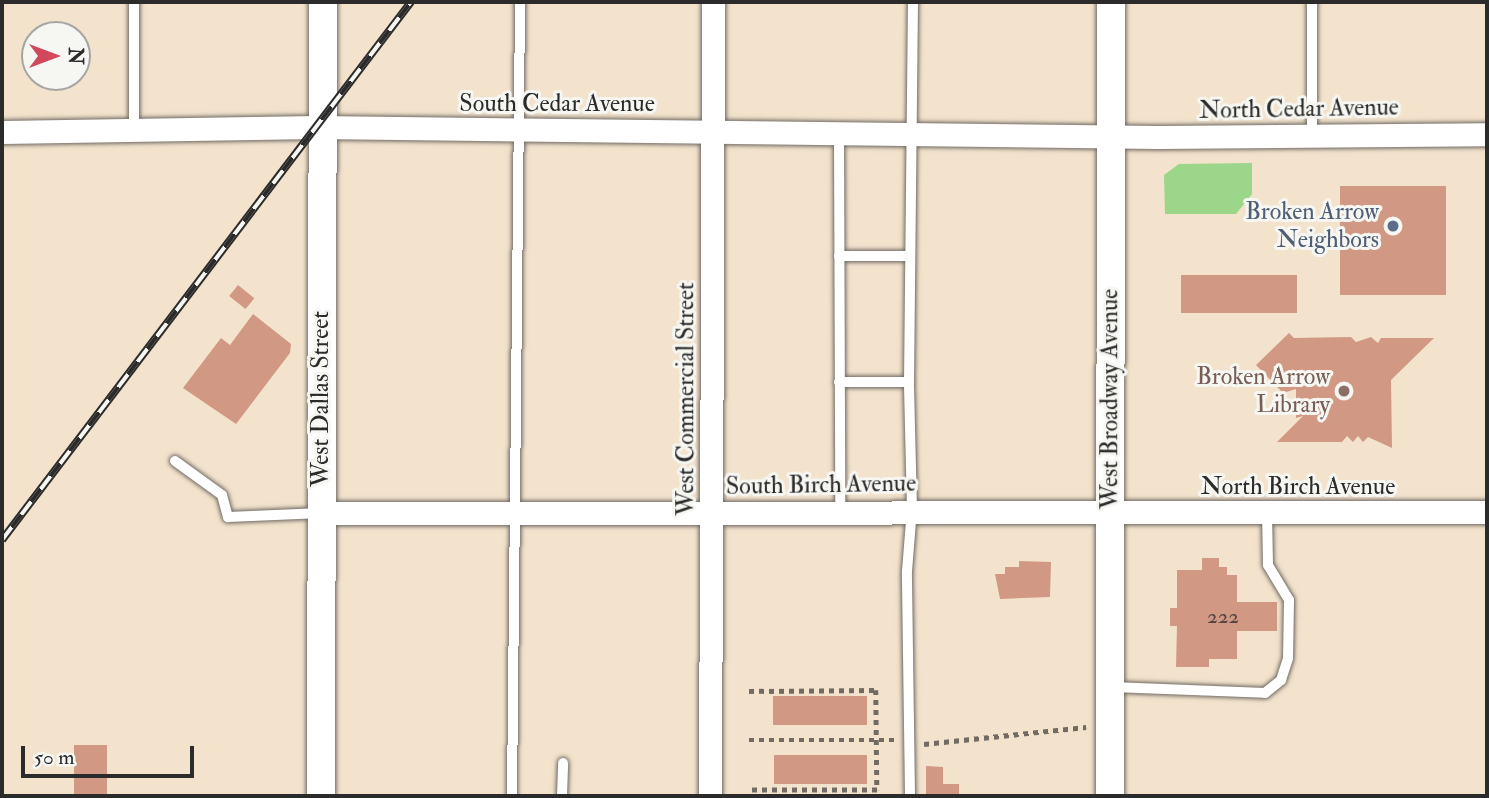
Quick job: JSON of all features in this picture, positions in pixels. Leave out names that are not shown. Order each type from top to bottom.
[{"type":"street","name":"West Dallas Street","points":[[321,796],[323,2]]},
{"type":"street","name":"West Commercial Street","points":[[710,796],[713,2]]},
{"type":"street","name":"West Broadway Avenue","points":[[1110,796],[1111,2]]},
{"type":"street","name":"South Cedar Avenue","points":[[2,132],[323,127],[519,132],[713,130],[839,134],[1112,136]]},
{"type":"street","name":"North Cedar Avenue","points":[[1112,136],[1487,134]]},
{"type":"street","name":"South Birch Avenue","points":[[322,513],[912,509],[1110,513]]},
{"type":"street","name":"North Birch Avenue","points":[[1110,513],[1487,512]]},
{"type":"lane","points":[[134,2],[134,130]]},
{"type":"lane","points":[[512,796],[517,536],[513,512],[520,2]]},
{"type":"lane","points":[[910,796],[907,571],[912,509],[909,256],[913,2]]},
{"type":"lane","points":[[1312,2],[1312,135]]},
{"type":"lane","points":[[839,134],[840,510]]},
{"type":"lane","points":[[839,256],[909,256]]},
{"type":"lane","points":[[839,382],[909,382]]},
{"type":"lane","points":[[175,461],[222,495],[228,517],[322,513]]},
{"type":"lane","points":[[1110,687],[1265,693],[1281,680],[1288,658],[1289,600],[1268,565],[1267,514]]},
{"type":"lane","points":[[562,796],[563,763]]},
{"type":"path","points":[[749,691],[876,690],[877,790],[749,790]]},
{"type":"path","points":[[749,740],[876,740],[908,744],[1110,726]]},
{"type":"green space","points":[[1252,163],[1252,194],[1236,214],[1165,214],[1164,175],[1179,164]]},
{"type":"building","name":"Broken Arrow Neighbors","points":[[1340,186],[1446,186],[1446,295],[1340,295]]},
{"type":"building","points":[[1181,275],[1297,275],[1297,313],[1181,313]]},
{"type":"building","points":[[238,285],[254,298],[246,309],[229,296]]},
{"type":"building","points":[[253,314],[291,344],[290,353],[236,424],[183,388],[221,338],[230,345]]},
{"type":"building","name":"Broken Arrow Library","points":[[1289,333],[1294,338],[1351,337],[1356,342],[1371,337],[1378,343],[1381,338],[1434,338],[1391,380],[1392,448],[1368,437],[1363,442],[1358,436],[1353,442],[1347,436],[1342,442],[1277,442],[1303,416],[1296,418],[1296,389],[1283,393],[1256,365]]},
{"type":"building","points":[[1202,558],[1219,558],[1219,567],[1227,567],[1227,575],[1237,575],[1237,602],[1277,602],[1277,631],[1237,631],[1237,659],[1209,659],[1209,667],[1176,667],[1177,626],[1170,626],[1170,608],[1177,608],[1177,570],[1202,570]]},
{"type":"building","points":[[1019,561],[1051,562],[1050,597],[1000,599],[995,574],[1005,574],[1005,567],[1019,567]]},
{"type":"building","points":[[773,696],[867,696],[867,725],[773,725]]},
{"type":"building","points":[[74,745],[107,745],[107,796],[74,796]]},
{"type":"building","points":[[774,755],[867,755],[867,784],[774,784]]},
{"type":"building","points":[[926,766],[943,767],[943,784],[959,784],[959,796],[926,796]]},
{"type":"railway","points":[[2,540],[411,2]]},
{"type":"place","name":"Broken Arrow Neighbors","points":[[1393,226]]},
{"type":"place","name":"Broken Arrow Library","points":[[1344,391]]}]
